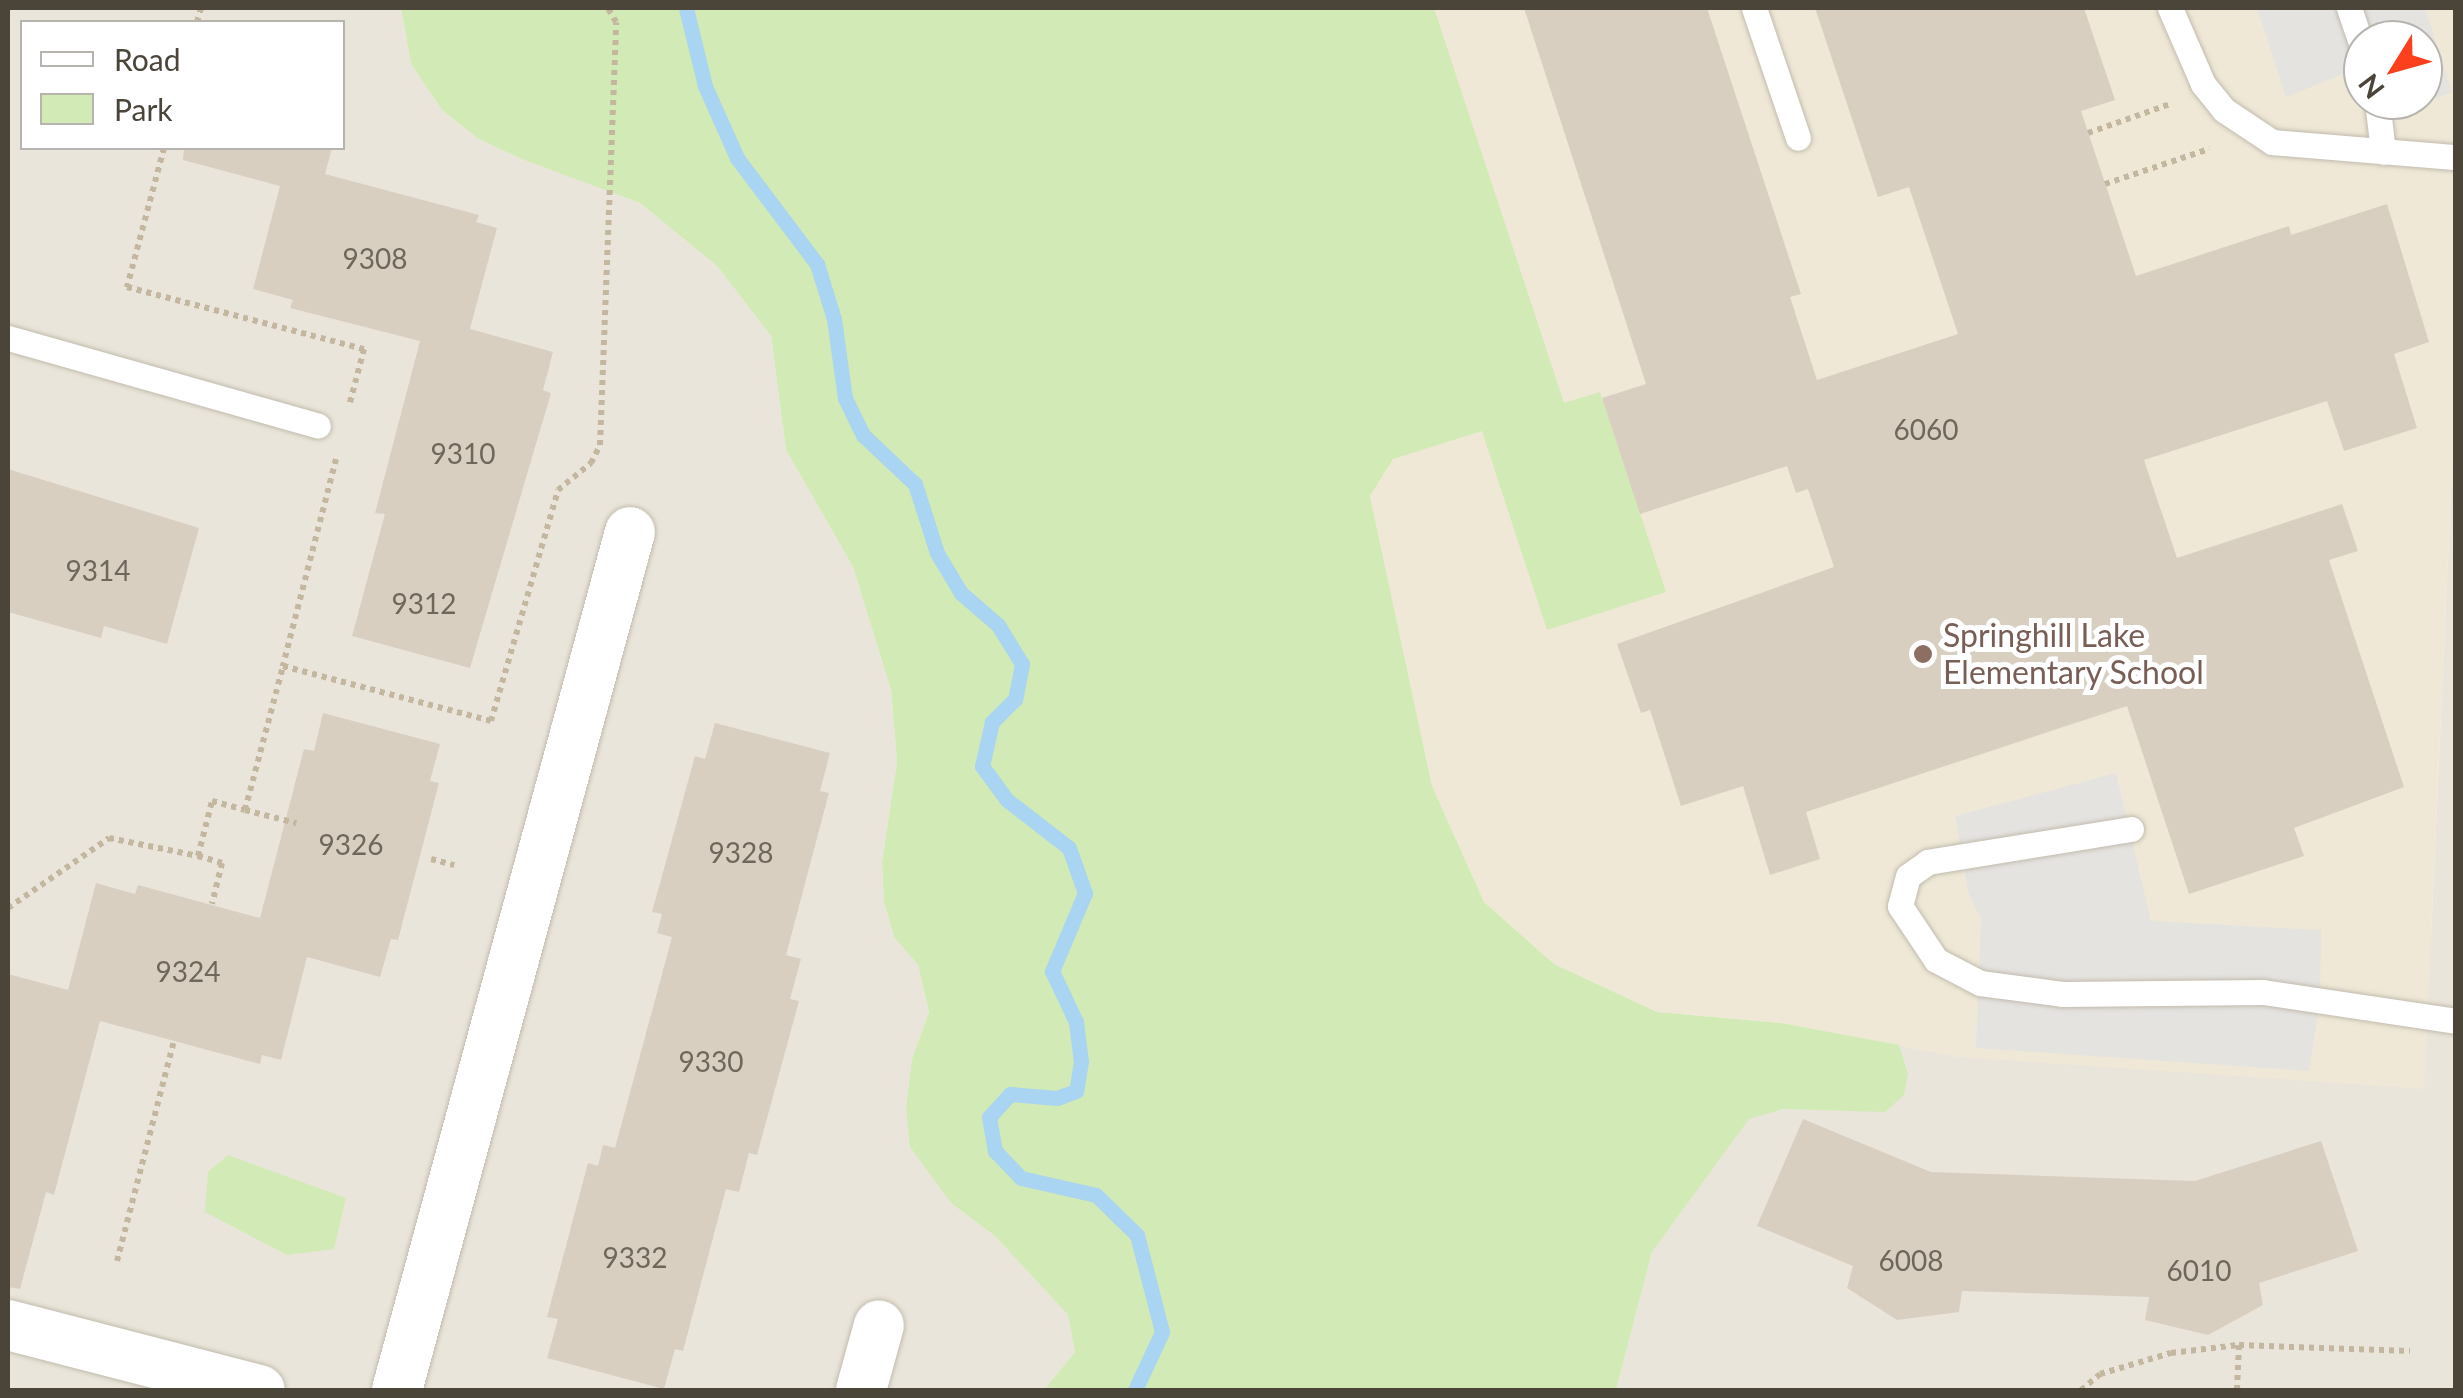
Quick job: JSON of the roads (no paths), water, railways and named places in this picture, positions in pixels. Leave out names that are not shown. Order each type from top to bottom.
[{"type":"street","points":[[397,1390],[630,532]]},
{"type":"street","points":[[8,1325],[260,1390]]},
{"type":"street","points":[[860,1390],[879,1325]]},
{"type":"lane","points":[[1754,8],[1798,138]]},
{"type":"lane","points":[[2170,8],[2203,84],[2246,128],[2294,148],[2456,156]]},
{"type":"lane","points":[[2378,120],[2382,152]]},
{"type":"lane","points":[[8,338],[330,428]]},
{"type":"lane","points":[[2131,829],[1928,862],[1908,876],[1900,906],[1936,960],[1980,983],[2062,994],[2263,992],[2456,1021]]},
{"type":"waterway","points":[[686,8],[705,86],[737,158],[817,264],[834,319],[845,398],[863,435],[915,484],[937,553],[961,593],[998,625],[1022,664],[1015,699],[992,722],[982,766],[1007,800],[1069,848],[1085,893],[1052,971],[1076,1022],[1081,1061],[1076,1091],[1057,1098],[1010,1094],[989,1117],[995,1151],[1021,1178],[1096,1195],[1137,1235],[1162,1332],[1135,1390]]},
{"type":"place","name":"Springhill Lake Elementary School","points":[[1923,654]]}]
